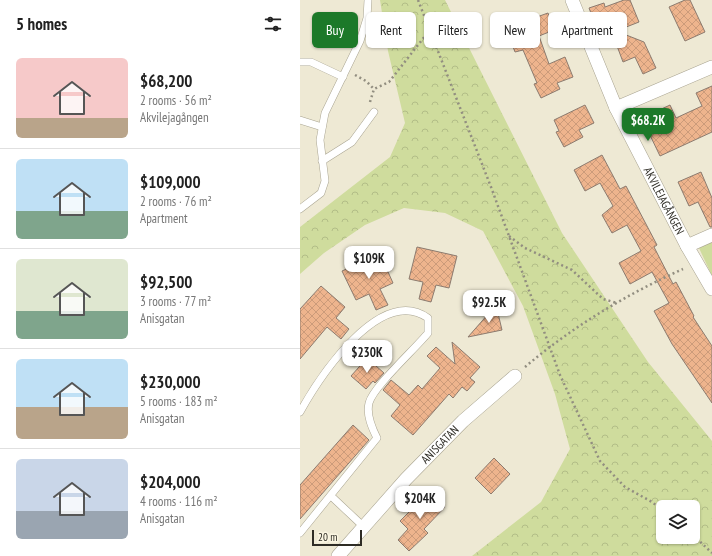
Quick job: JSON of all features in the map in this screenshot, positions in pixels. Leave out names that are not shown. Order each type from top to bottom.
[{"type":"street","name":"AKVILEJAGÅNGEN","points":[[572,0],[616,108],[696,263],[712,289]]},
{"type":"street","points":[[616,108],[712,67]]},
{"type":"street","points":[[687,246],[712,235]]},
{"type":"street","name":"ANISGATAN","points":[[338,556],[406,479],[458,426],[515,376]]},
{"type":"lane","points":[[300,209],[321,193],[325,181],[320,140],[325,113],[362,35],[367,18],[368,0]]},
{"type":"lane","points":[[300,62],[311,62],[343,77]]},
{"type":"lane","points":[[322,161],[352,142],[374,112]]},
{"type":"lane","points":[[300,120],[322,127]]},
{"type":"lane","points":[[300,412],[316,384],[344,348],[376,320],[406,309],[420,312],[428,318],[428,332],[376,389],[369,402],[368,412],[377,438],[300,533]]},
{"type":"lane","points":[[331,496],[364,527]]},
{"type":"path","points":[[418,0],[424,16]]},
{"type":"path","points":[[374,112],[370,101],[374,89],[389,82],[424,36]]},
{"type":"path","points":[[436,48],[509,236],[550,348],[600,461],[625,488],[656,505]]},
{"type":"path","points":[[347,69],[366,81],[374,89]]},
{"type":"path","points":[[509,236],[525,248],[572,270],[603,299],[617,303]]},
{"type":"path","points":[[515,376],[587,321],[650,284],[696,263]]},
{"type":"path","points":[[700,541],[712,553]]},
{"type":"path","points":[[706,546],[712,546]]},
{"type":"green space","points":[[380,0],[445,0],[451,12],[424,12],[424,48],[469,48],[562,233],[648,362],[712,441],[712,556],[472,556],[541,502],[570,449],[555,394],[523,306],[483,231],[445,213],[404,208],[365,225],[324,253],[300,274],[300,227],[390,157],[405,123],[388,48],[416,48],[416,12],[382,12]]},
{"type":"green space","points":[[712,242],[712,276],[699,248]]},
{"type":"building","points":[[624,0],[630,0],[639,22],[627,27],[627,12],[590,12],[589,8],[604,3],[605,7]]},
{"type":"building","points":[[685,0],[690,0],[705,32],[685,41],[669,7]]},
{"type":"building","points":[[548,13],[548,32],[540,36],[540,16]]},
{"type":"building","points":[[627,35],[644,42],[656,68],[643,74],[635,57],[623,62],[618,48],[627,48]]},
{"type":"building","points":[[540,39],[549,64],[565,57],[573,77],[557,83],[560,89],[541,98],[534,84],[537,83],[523,50],[515,52],[514,48],[540,48]]},
{"type":"building","points":[[712,86],[712,132],[660,156],[648,131],[659,126],[653,113],[670,105],[676,118],[702,106],[696,93]]},
{"type":"building","points":[[585,105],[594,123],[579,130],[583,137],[564,147],[556,132],[559,131],[554,120]]},
{"type":"building","points":[[602,155],[620,189],[626,186],[657,245],[654,247],[673,284],[676,282],[694,316],[693,317],[712,346],[712,403],[672,344],[654,311],[669,303],[652,272],[630,284],[619,263],[641,251],[627,225],[612,233],[602,215],[613,206],[600,183],[585,191],[574,170]]},
{"type":"building","points":[[701,172],[712,198],[712,227],[710,227],[698,202],[689,206],[678,182]]},
{"type":"building","points":[[417,247],[457,256],[449,288],[436,285],[431,302],[419,299],[423,282],[409,279]]},
{"type":"building","points":[[380,254],[393,283],[380,289],[388,305],[376,310],[369,294],[356,300],[342,271]]},
{"type":"building","points":[[321,286],[345,307],[336,318],[349,329],[341,339],[327,327],[300,359],[300,309]]},
{"type":"building","points":[[496,305],[502,330],[468,337]]},
{"type":"building","points":[[452,342],[480,367],[470,378],[475,382],[467,391],[462,387],[453,398],[449,394],[413,435],[391,416],[400,405],[383,390],[391,380],[409,395],[418,385],[422,389],[440,368],[427,356],[436,347],[455,364]]},
{"type":"building","points":[[367,358],[384,373],[375,383],[373,381],[366,389],[351,376]]},
{"type":"building","points":[[353,425],[369,440],[300,519],[300,485]]},
{"type":"building","points":[[494,458],[510,474],[491,494],[475,478]]},
{"type":"building","points":[[430,491],[445,507],[424,529],[428,533],[409,551],[398,540],[408,529],[400,521]]}]
